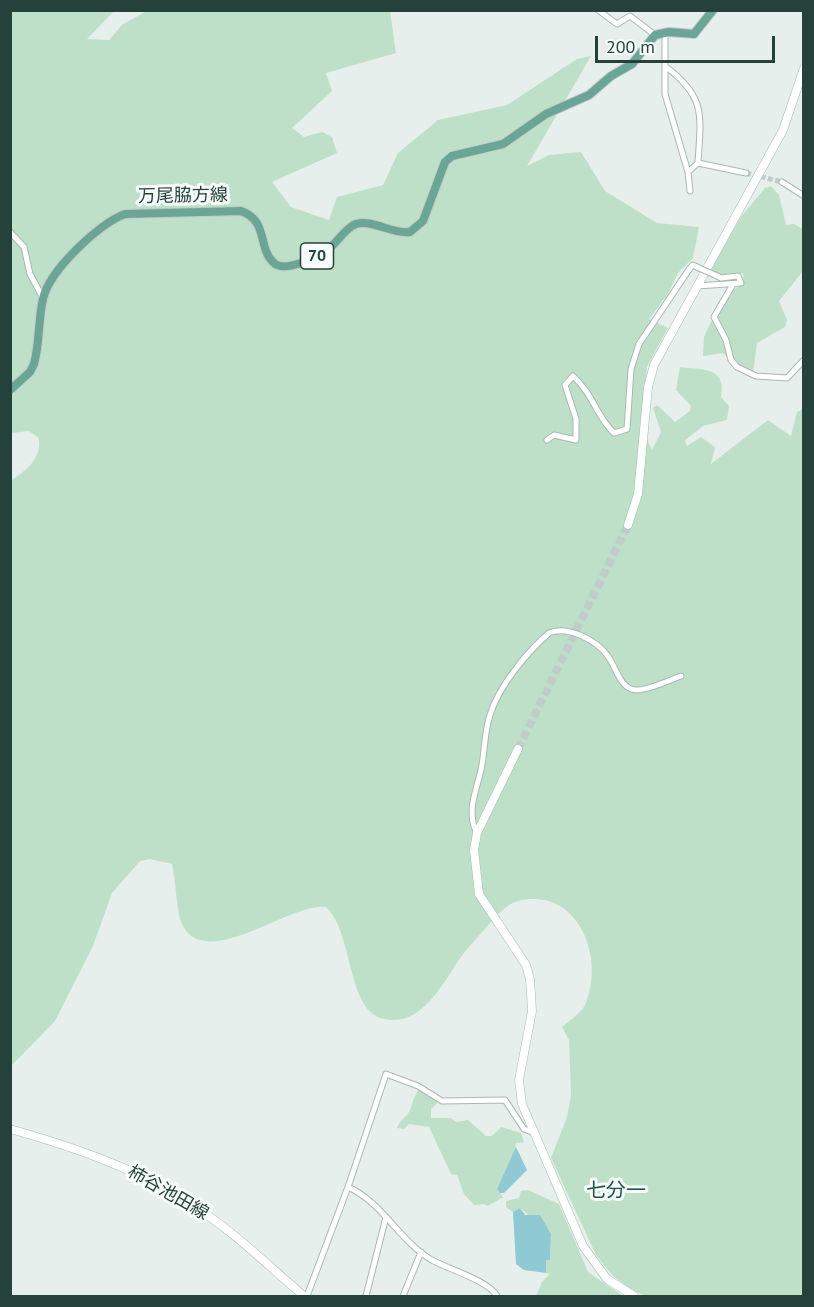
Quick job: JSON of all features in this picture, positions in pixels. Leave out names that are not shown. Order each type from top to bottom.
[{"type":"main road","points":[[655,35],[694,34],[712,10]]},
{"type":"main road","name":"万尾脇方線","points":[[10,390],[30,372],[34,364],[38,350],[43,298],[50,283],[85,243],[112,219],[125,214],[241,211],[250,214],[257,222],[269,256],[274,264],[282,266],[314,258],[329,249],[353,225],[363,224],[391,232],[410,232],[423,221],[445,162],[452,156],[503,144],[546,114],[589,95],[610,76],[632,64],[655,35]]},
{"type":"street","points":[[598,10],[617,24],[630,16],[655,35]]},
{"type":"street","points":[[665,34],[665,94],[688,172],[690,191]]},
{"type":"street","points":[[664,66],[680,78],[698,99],[699,163]]},
{"type":"street","points":[[628,525],[638,494],[648,387],[654,366],[783,130],[804,68]]},
{"type":"street","points":[[688,172],[699,163]]},
{"type":"street","points":[[699,163],[746,173]]},
{"type":"street","points":[[782,182],[804,196]]},
{"type":"street","points":[[10,232],[24,247],[30,274],[43,298]]},
{"type":"street","points":[[547,440],[554,435],[576,440],[576,419],[565,386],[573,376],[593,399],[609,428],[615,433],[627,429],[631,369],[639,344],[672,297],[679,281],[693,265],[721,278],[738,276],[741,284],[697,286]]},
{"type":"street","points":[[732,286],[714,317],[726,340],[731,360],[737,368],[756,376],[787,378],[804,360]]},
{"type":"street","points":[[477,833],[471,818],[472,807],[483,763],[490,715],[506,684],[549,633],[556,630],[570,631],[602,650],[626,686],[635,690],[681,676]]},
{"type":"street","points":[[518,748],[477,833],[474,873],[479,894],[526,965],[530,979],[532,1011],[519,1080],[522,1104],[532,1132],[583,1246],[607,1279],[634,1296]]},
{"type":"street","points":[[305,1296],[348,1187],[386,1074],[418,1086],[442,1101],[504,1100],[524,1129],[532,1132]]},
{"type":"street","name":"柿谷池田線","points":[[10,1129],[128,1169],[185,1199],[221,1225],[305,1296]]},
{"type":"street","points":[[348,1187],[367,1195],[410,1245],[475,1280],[497,1296]]},
{"type":"street","points":[[366,1296],[386,1217]]},
{"type":"street","points":[[403,1296],[421,1252]]},
{"type":"green space","points":[[11,11],[114,11],[87,39],[109,40],[123,24],[147,11],[390,11],[396,53],[326,73],[332,91],[292,128],[304,137],[322,132],[332,137],[337,153],[272,182],[291,207],[329,220],[337,197],[383,185],[398,153],[438,120],[507,105],[577,59],[591,56],[527,166],[549,155],[581,152],[605,191],[657,223],[699,227],[693,258],[678,273],[668,294],[649,319],[668,328],[647,367],[640,426],[652,450],[661,432],[653,408],[657,405],[675,422],[690,411],[691,406],[676,390],[680,367],[704,370],[716,375],[722,387],[721,397],[729,406],[727,420],[703,426],[685,440],[687,446],[701,437],[715,447],[711,464],[768,420],[791,436],[797,412],[803,409],[803,1296],[645,1296],[630,1289],[613,1276],[596,1255],[551,1158],[567,1117],[571,1095],[569,1040],[562,1027],[585,1005],[591,986],[592,967],[589,947],[582,930],[571,915],[557,904],[539,899],[518,901],[502,910],[466,950],[431,1000],[410,1016],[398,1020],[384,1019],[372,1013],[363,1002],[356,987],[342,934],[326,907],[310,908],[225,940],[206,941],[191,935],[180,919],[172,864],[150,859],[140,861],[112,893],[93,946],[55,1021],[11,1066],[10,481],[32,463],[39,444],[38,437],[29,431],[11,433]]},
{"type":"green space","points":[[771,186],[779,195],[786,225],[794,224],[803,229],[803,271],[779,301],[787,320],[785,327],[757,343],[753,373],[739,367],[723,353],[703,356],[704,337],[724,294],[730,298],[732,291],[744,283],[743,273],[723,275],[711,269],[741,217],[765,188]]},
{"type":"green space","points":[[419,1089],[439,1101],[431,1109],[431,1118],[451,1118],[456,1122],[468,1120],[486,1136],[492,1136],[501,1127],[521,1133],[524,1142],[516,1143],[515,1153],[497,1189],[503,1197],[488,1206],[474,1205],[464,1194],[457,1175],[451,1174],[429,1127],[409,1124],[404,1129],[397,1128],[409,1112]]},
{"type":"green space","points":[[528,1190],[559,1204],[588,1272],[623,1296],[536,1296],[542,1282],[550,1274],[546,1273],[546,1260],[550,1259],[551,1234],[520,1208],[513,1212],[506,1207],[506,1201],[519,1198],[521,1191]]},
{"type":"water","points":[[516,1147],[527,1170],[504,1193],[500,1193],[497,1189]]},
{"type":"water","points":[[520,1208],[525,1215],[540,1215],[551,1234],[550,1260],[546,1260],[546,1273],[524,1270],[516,1264],[513,1212]]},
{"type":"tunnel","points":[[746,173],[782,182]]},
{"type":"tunnel","points":[[518,749],[628,525]]},
{"type":"district","name":"七分一","points":[[616,1191]]}]
